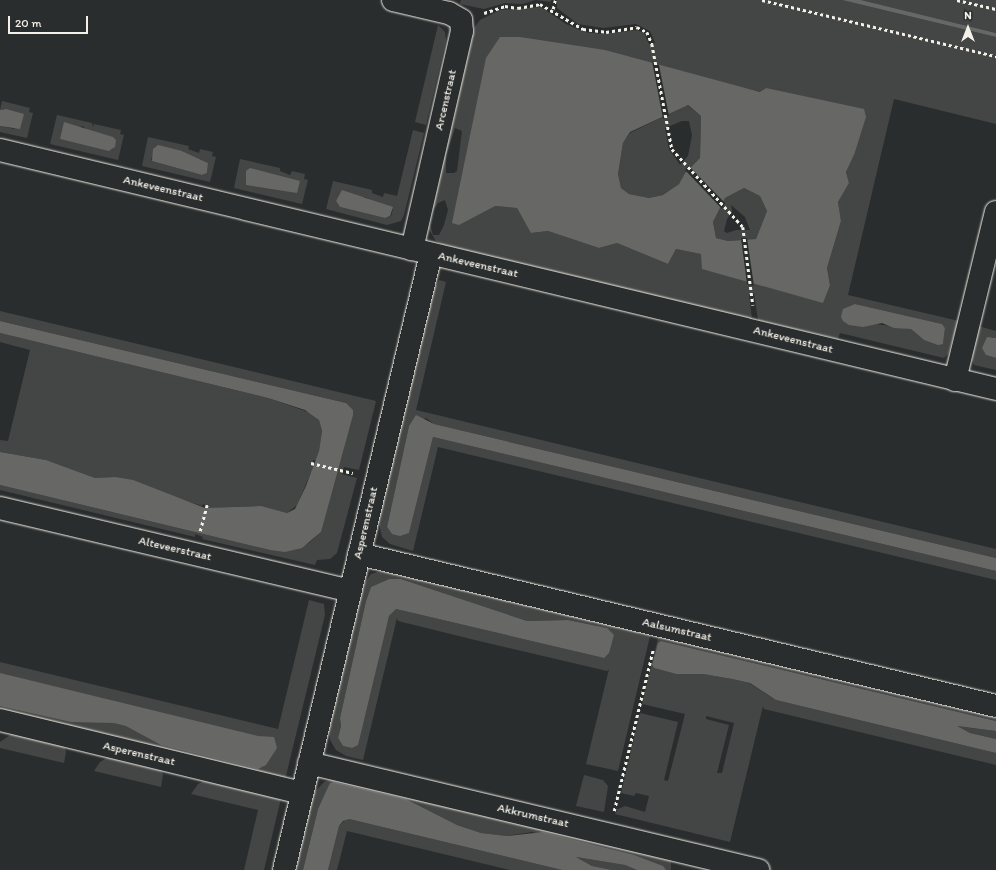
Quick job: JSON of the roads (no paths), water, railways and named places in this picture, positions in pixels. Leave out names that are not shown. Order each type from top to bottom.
[{"type":"street","name":"Arcenstraat","points":[[393,0],[449,13],[461,20],[462,31],[421,251]]},
{"type":"street","name":"Ankeveenstraat","points":[[0,150],[996,389]]},
{"type":"street","points":[[955,380],[996,212]]},
{"type":"street","name":"Asperenstraat","points":[[284,870],[359,554],[421,251]]},
{"type":"street","name":"Alteveerstraat","points":[[0,508],[350,591]]},
{"type":"street","name":"Aalsumstraat","points":[[359,554],[996,706]]},
{"type":"street","name":"Asperenstraat","points":[[0,720],[302,793]]},
{"type":"street","name":"Akkrumstraat","points":[[309,763],[758,870]]}]
